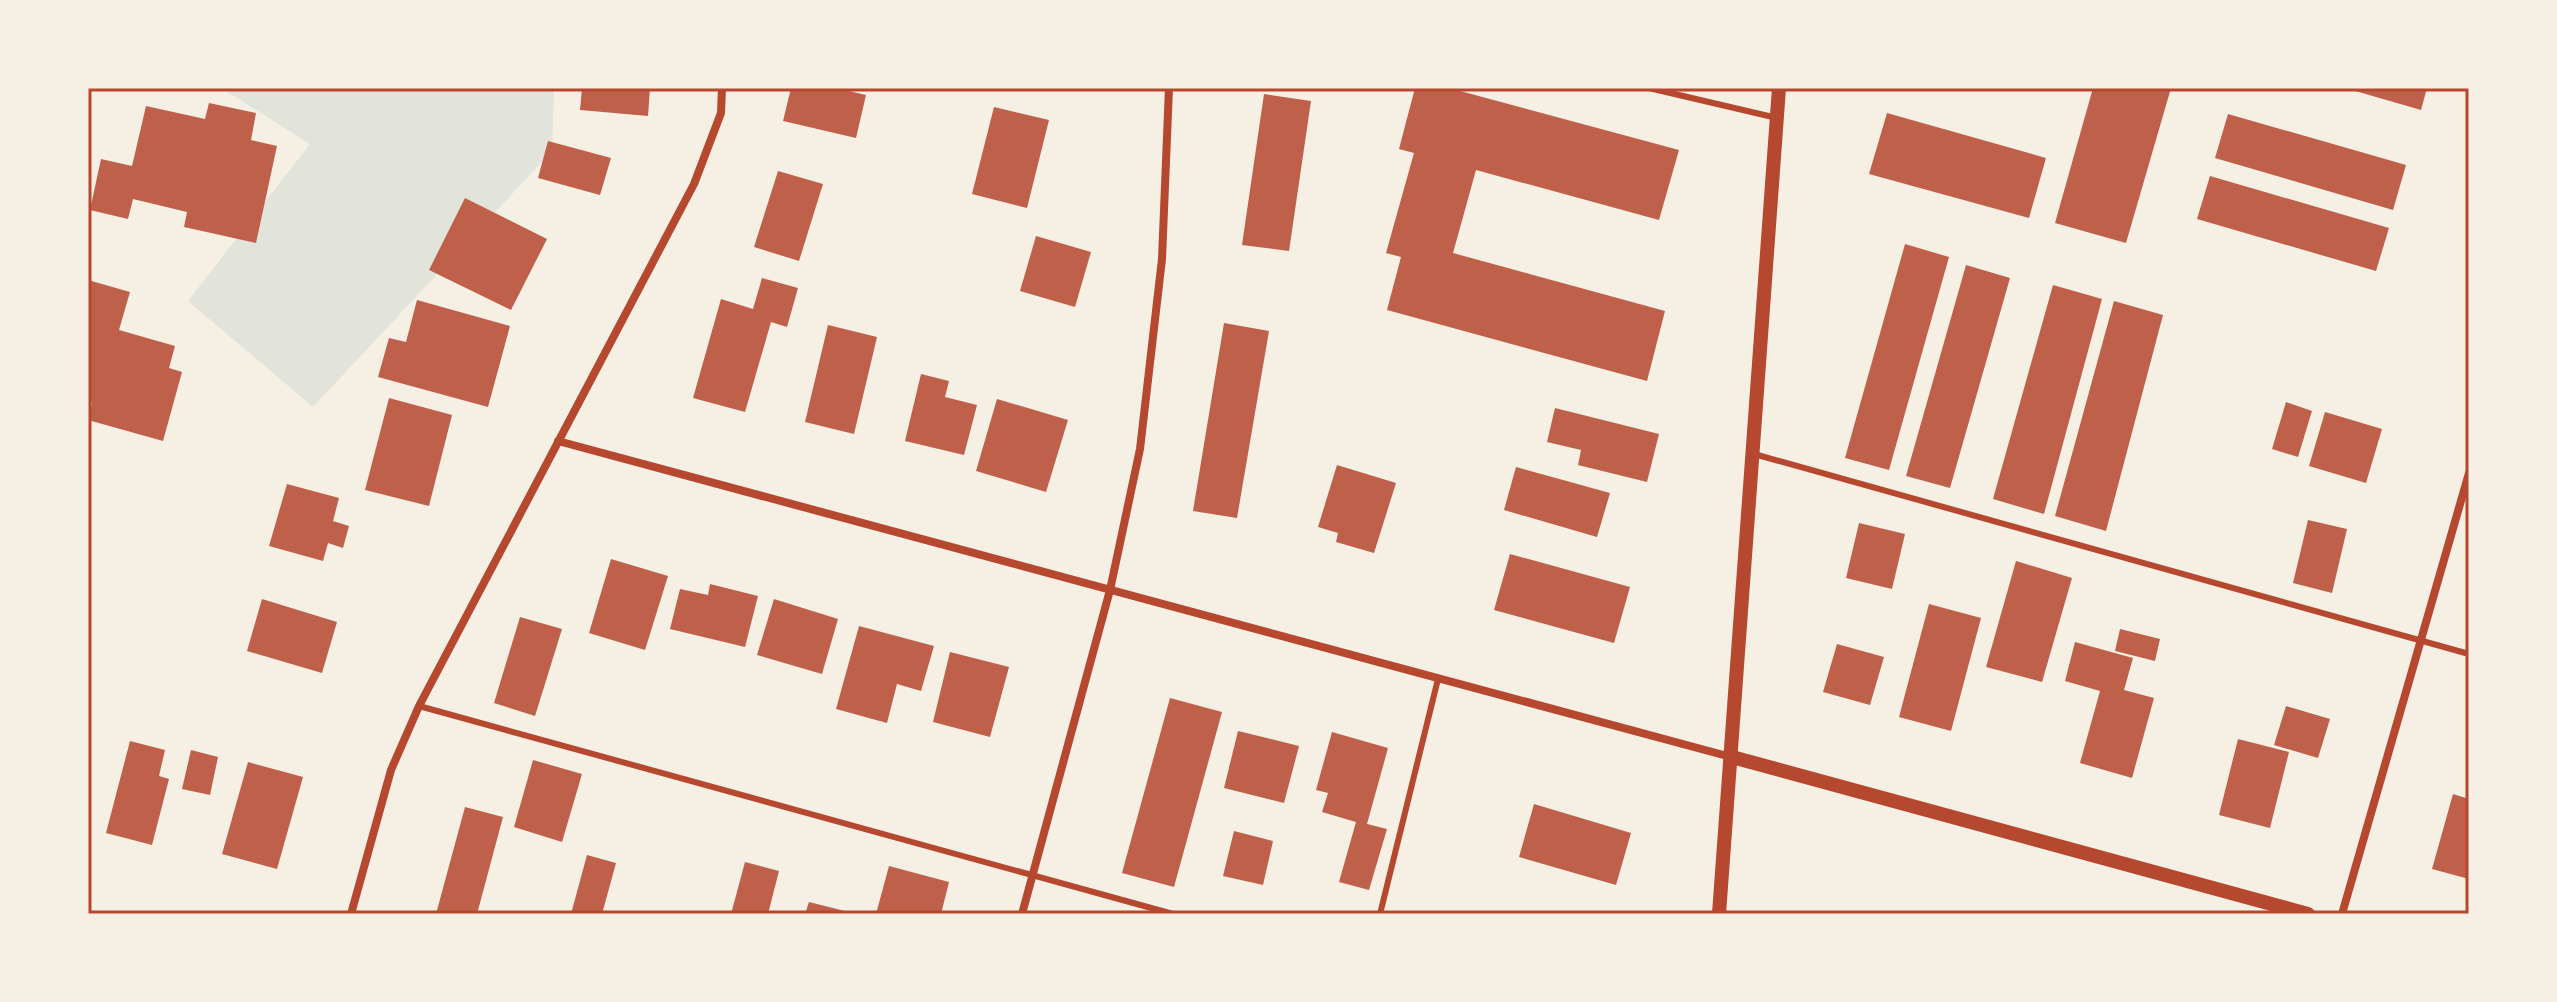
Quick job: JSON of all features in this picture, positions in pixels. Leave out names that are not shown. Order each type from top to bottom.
[{"type":"street","points":[[351,914],[391,770],[419,706],[694,184],[721,113],[722,88]]},
{"type":"street","points":[[1022,914],[1110,590],[1140,449],[1162,259],[1169,88]]},
{"type":"street","points":[[1719,914],[1779,88]]},
{"type":"street","points":[[558,441],[2308,914]]},
{"type":"street","points":[[2342,914],[2469,473]]},
{"type":"lane","points":[[1649,88],[1777,118]]},
{"type":"lane","points":[[1751,453],[2469,654]]},
{"type":"lane","points":[[1380,914],[1438,679]]},
{"type":"lane","points":[[419,706],[1173,914]]},
{"type":"shaded area","points":[[221,88],[554,88],[552,151],[313,407],[188,301],[310,144]]},
{"type":"building","points":[[582,88],[650,88],[648,116],[580,110]]},
{"type":"building","points":[[791,88],[836,88],[866,95],[856,138],[783,121]]},
{"type":"building","points":[[1415,88],[1449,88],[1679,150],[1659,220],[1476,170],[1453,253],[1665,311],[1647,381],[1387,310],[1401,257],[1386,253],[1414,153],[1399,149]]},
{"type":"building","points":[[2093,88],[2171,88],[2126,243],[2055,223]]},
{"type":"building","points":[[2345,88],[2427,88],[2421,110]]},
{"type":"building","points":[[1264,94],[1311,101],[1289,251],[1242,245]]},
{"type":"building","points":[[209,103],[256,113],[251,140],[277,146],[256,243],[184,227],[187,212],[133,199],[128,219],[90,210],[101,159],[132,166],[146,106],[205,119]]},
{"type":"building","points":[[994,107],[1049,120],[1027,208],[972,194]]},
{"type":"building","points":[[1887,113],[2046,158],[2029,218],[1869,174]]},
{"type":"building","points":[[2228,114],[2406,165],[2393,210],[2215,158]]},
{"type":"building","points":[[548,141],[611,158],[600,195],[538,178]]},
{"type":"building","points":[[778,171],[823,184],[799,261],[754,247]]},
{"type":"building","points":[[2210,176],[2389,228],[2376,271],[2197,219]]},
{"type":"building","points":[[465,198],[547,239],[511,310],[429,270]]},
{"type":"building","points":[[1036,236],[1091,252],[1075,307],[1020,291]]},
{"type":"building","points":[[1905,244],[1949,257],[1889,470],[1845,458]]},
{"type":"building","points":[[1966,265],[2010,278],[1950,488],[1906,476]]},
{"type":"building","points":[[762,278],[798,288],[787,327],[771,322],[745,412],[693,398],[721,299],[753,309]]},
{"type":"building","points":[[88,280],[130,292],[119,330],[175,346],[169,368],[182,372],[163,441],[88,420],[92,403],[88,402]]},
{"type":"building","points":[[2053,285],[2102,299],[2044,514],[1993,499]]},
{"type":"building","points":[[417,300],[510,326],[488,407],[378,377],[389,338],[406,342]]},
{"type":"building","points":[[2114,301],[2163,315],[2106,531],[2055,516]]},
{"type":"building","points":[[1224,323],[1269,331],[1237,518],[1193,511]]},
{"type":"building","points":[[828,325],[877,337],[854,434],[805,422]]},
{"type":"building","points":[[921,374],[949,381],[945,397],[977,405],[964,455],[905,441]]},
{"type":"building","points":[[389,398],[452,415],[429,506],[365,490]]},
{"type":"building","points":[[997,399],[1068,420],[1046,492],[976,471]]},
{"type":"building","points":[[2286,402],[2312,411],[2298,457],[2272,449]]},
{"type":"building","points":[[1555,408],[1659,434],[1647,482],[1578,465],[1581,450],[1547,442]]},
{"type":"building","points":[[2325,412],[2382,429],[2366,483],[2309,466]]},
{"type":"building","points":[[1337,465],[1396,483],[1374,553],[1336,542],[1338,533],[1318,527]]},
{"type":"building","points":[[1516,467],[1610,493],[1597,537],[1504,510]]},
{"type":"building","points":[[287,484],[339,498],[333,521],[349,526],[343,548],[328,543],[323,561],[269,546]]},
{"type":"building","points":[[2308,520],[2347,529],[2332,593],[2293,583]]},
{"type":"building","points":[[1859,523],[1905,534],[1892,589],[1846,578]]},
{"type":"building","points":[[1510,554],[1630,587],[1614,643],[1494,610]]},
{"type":"building","points":[[611,559],[668,576],[645,650],[589,633]]},
{"type":"building","points":[[2016,561],[2072,578],[2042,682],[1986,667]]},
{"type":"building","points":[[710,584],[758,596],[745,647],[670,629],[680,589],[708,595]]},
{"type":"building","points":[[262,599],[337,622],[322,673],[247,651]]},
{"type":"building","points":[[774,599],[838,619],[822,674],[757,655]]},
{"type":"building","points":[[1929,604],[1981,618],[1951,731],[1899,717]]},
{"type":"building","points":[[520,617],[562,629],[535,716],[494,703]]},
{"type":"building","points":[[859,626],[934,646],[921,691],[897,684],[887,723],[836,709]]},
{"type":"building","points":[[2120,629],[2160,639],[2155,661],[2115,651]]},
{"type":"building","points":[[2075,642],[2133,658],[2124,690],[2154,698],[2132,778],[2080,763],[2100,691],[2065,681]]},
{"type":"building","points":[[1837,644],[1884,657],[1870,705],[1823,692]]},
{"type":"building","points":[[950,652],[1009,667],[990,737],[933,722]]},
{"type":"building","points":[[1170,698],[1222,712],[1174,887],[1122,873]]},
{"type":"building","points":[[2286,706],[2330,719],[2318,758],[2274,745]]},
{"type":"building","points":[[1238,731],[1299,746],[1284,803],[1224,788]]},
{"type":"building","points":[[1332,732],[1388,748],[1367,824],[1387,829],[1369,890],[1339,882],[1356,822],[1322,812],[1328,793],[1316,790]]},
{"type":"building","points":[[2238,739],[2289,752],[2270,828],[2219,815]]},
{"type":"building","points":[[130,741],[165,750],[159,776],[169,779],[152,845],[106,833]]},
{"type":"building","points":[[191,750],[218,757],[210,795],[182,789]]},
{"type":"building","points":[[533,760],[582,774],[562,842],[514,827]]},
{"type":"building","points":[[248,762],[303,777],[277,869],[222,854]]},
{"type":"building","points":[[2453,794],[2469,799],[2469,879],[2432,869]]},
{"type":"building","points":[[1534,804],[1631,833],[1616,885],[1519,857]]},
{"type":"building","points":[[465,807],[503,817],[477,914],[436,914]]},
{"type":"building","points":[[1234,831],[1273,841],[1263,885],[1223,876]]},
{"type":"building","points":[[587,855],[616,863],[602,914],[571,914]]},
{"type":"building","points":[[745,862],[779,871],[768,914],[731,914]]},
{"type":"building","points":[[889,866],[949,882],[941,914],[876,914]]},
{"type":"building","points":[[809,902],[853,913],[853,914],[805,914]]}]
